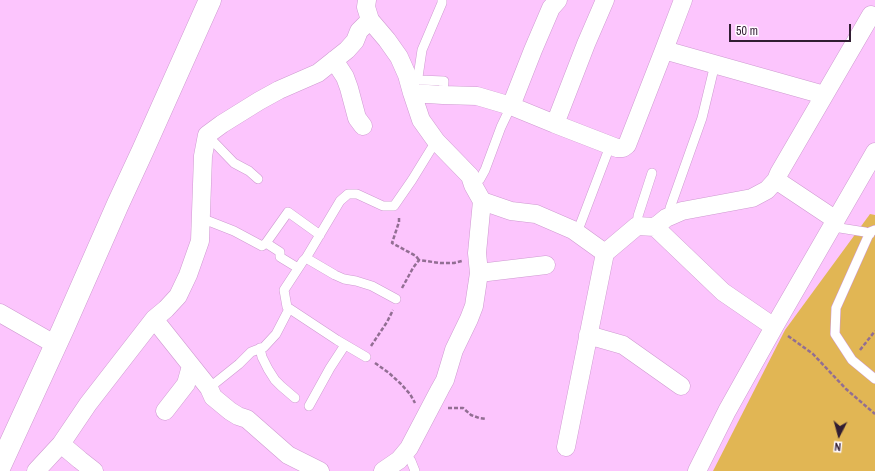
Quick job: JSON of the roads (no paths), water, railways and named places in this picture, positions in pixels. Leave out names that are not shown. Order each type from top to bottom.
[{"type":"street","points":[[0,466],[56,345],[210,0]]},
{"type":"street","points":[[367,0],[366,7],[370,20],[399,57],[407,75],[421,120],[436,141],[470,176],[473,186],[482,201],[477,254],[479,273],[474,306],[454,350],[445,380],[409,448],[399,460],[383,471]]},
{"type":"street","points":[[511,106],[551,8],[558,0]]},
{"type":"street","points":[[555,124],[605,0]]},
{"type":"street","points":[[412,93],[477,96],[511,106],[610,146],[623,148],[628,145],[683,0]]},
{"type":"street","points":[[566,447],[604,253],[646,226],[672,215],[752,198],[767,190],[776,180],[779,172],[871,10]]},
{"type":"street","points":[[36,471],[61,444],[88,404],[154,319],[178,296],[188,275],[200,242],[202,156],[207,135],[265,97],[318,73],[355,41],[359,31],[370,20]]},
{"type":"street","points":[[664,50],[824,95]]},
{"type":"street","points":[[334,60],[345,77],[357,118],[363,126]]},
{"type":"street","points":[[697,471],[727,411],[875,152]]},
{"type":"street","points":[[776,180],[834,222]]},
{"type":"street","points":[[482,201],[511,211],[536,214],[575,232],[604,253]]},
{"type":"street","points":[[646,226],[723,292],[774,327]]},
{"type":"street","points":[[479,273],[546,265]]},
{"type":"street","points":[[0,314],[56,345]]},
{"type":"street","points":[[154,319],[208,388],[213,397],[230,411],[247,419],[288,455],[320,471]]},
{"type":"street","points":[[588,335],[623,345],[681,386]]},
{"type":"street","points":[[165,411],[186,384],[191,366]]},
{"type":"street","points":[[61,444],[94,471]]},
{"type":"lane","points":[[442,0],[442,4],[422,50],[418,77],[420,80],[444,81],[443,95]]},
{"type":"lane","points":[[672,215],[670,208],[702,118],[715,64]]},
{"type":"lane","points":[[473,186],[480,179],[485,170],[501,127],[511,106]]},
{"type":"lane","points":[[207,135],[234,163],[249,171],[258,179]]},
{"type":"lane","points":[[366,357],[287,307],[284,290],[306,258],[340,201],[348,194],[357,194],[383,206],[394,206],[436,141]]},
{"type":"lane","points":[[575,232],[580,225],[610,146]]},
{"type":"lane","points":[[646,226],[638,216],[652,173]]},
{"type":"lane","points":[[201,220],[206,220],[234,231],[262,246],[266,243],[288,212],[320,235]]},
{"type":"lane","points":[[834,222],[840,228],[872,232],[836,308],[835,334],[852,360],[875,379]]},
{"type":"lane","points":[[266,243],[280,252],[280,257],[298,268]]},
{"type":"lane","points":[[306,258],[335,275],[344,279],[372,286],[396,298]]},
{"type":"lane","points":[[208,388],[251,352],[264,347],[276,334],[290,309]]},
{"type":"lane","points":[[309,406],[330,368],[345,345]]},
{"type":"lane","points":[[260,348],[262,357],[268,369],[276,380],[295,398]]},
{"type":"lane","points":[[405,453],[411,461],[415,471]]}]
